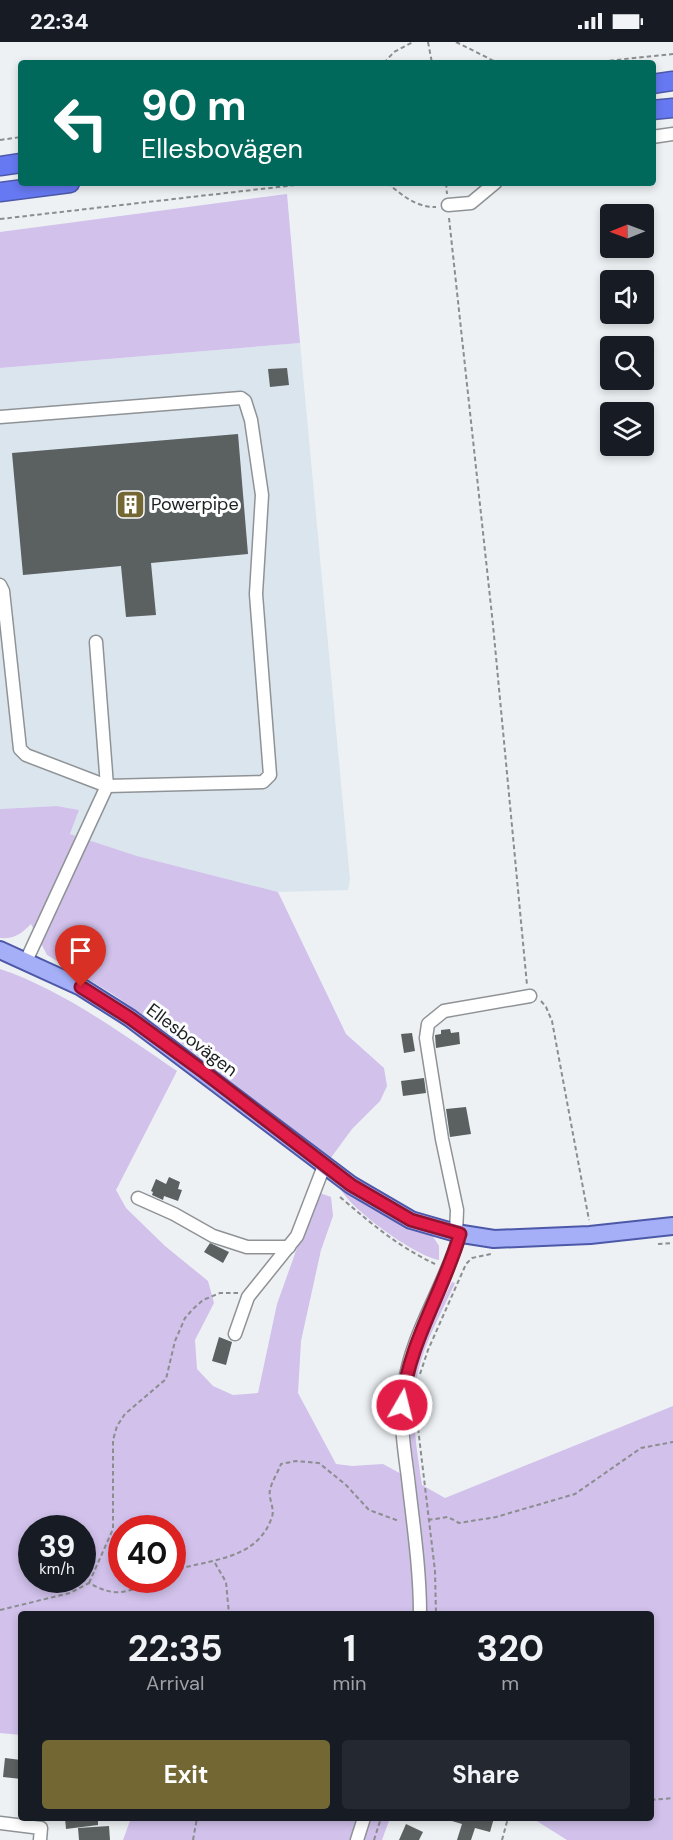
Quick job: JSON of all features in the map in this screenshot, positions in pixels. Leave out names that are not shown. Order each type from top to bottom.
[{"type":"highway","points":[[656,83],[673,81]]},
{"type":"highway","points":[[656,110],[673,108]]},
{"type":"highway","points":[[0,166],[18,163]]},
{"type":"highway","points":[[0,192],[47,186]]},
{"type":"main road","name":"Ellesbovägen","points":[[0,951],[81,987],[130,1018],[204,1072],[324,1166],[351,1185],[411,1220],[458,1234],[494,1239],[590,1235],[673,1226]]},
{"type":"street","points":[[656,136],[673,134]]},
{"type":"street","points":[[448,205],[471,203],[491,186]]},
{"type":"street","points":[[0,417],[241,398],[245,401],[248,406],[262,495],[256,594],[270,775],[262,782],[107,786],[26,755],[20,749],[4,602],[0,585]]},
{"type":"street","points":[[26,961],[107,786],[96,642]]},
{"type":"street","points":[[420,1611],[420,1585],[402,1418],[404,1385],[416,1344],[448,1270],[458,1234],[457,1210],[442,1139],[426,1038],[428,1024],[444,1011],[530,996]]},
{"type":"street","points":[[236,1334],[249,1295],[289,1247],[301,1225],[324,1166]]},
{"type":"street","points":[[138,1198],[174,1214],[213,1236],[247,1246],[289,1247]]},
{"type":"street","points":[[357,1840],[363,1821]]},
{"type":"street","points":[[0,1823],[41,1828],[40,1840]]},
{"type":"path","points":[[387,60],[394,52],[413,42]]},
{"type":"path","points":[[428,42],[431,60]]},
{"type":"path","points":[[456,42],[492,60]]},
{"type":"path","points":[[616,60],[673,54]]},
{"type":"path","points":[[0,140],[18,137]]},
{"type":"path","points":[[0,219],[287,186]]},
{"type":"path","points":[[391,186],[413,203],[425,207],[448,205],[493,625],[525,966],[530,996],[544,1004],[552,1021],[590,1235]]},
{"type":"path","points":[[653,1243],[673,1243]]},
{"type":"path","points":[[419,1378],[428,1350],[466,1264],[472,1258],[496,1253]]},
{"type":"path","points":[[96,1567],[113,1529],[113,1440],[117,1426],[125,1414],[166,1379],[175,1341],[185,1318],[192,1309],[203,1300],[220,1293],[249,1295]]},
{"type":"path","points":[[418,1383],[418,1428],[435,1571],[436,1611]]},
{"type":"path","points":[[428,1520],[448,1517],[459,1523],[496,1517],[575,1494],[641,1448],[673,1442]]},
{"type":"path","points":[[186,1567],[215,1562],[242,1552],[263,1536],[274,1515],[270,1491],[281,1464],[296,1461],[319,1463],[346,1485],[369,1510],[404,1522],[413,1522]]},
{"type":"path","points":[[215,1562],[226,1582],[229,1611]]},
{"type":"path","points":[[0,1610],[70,1593]]},
{"type":"path","points":[[654,1800],[673,1798]]},
{"type":"path","points":[[193,1840],[196,1821]]},
{"type":"path","points":[[374,1840],[380,1821]]},
{"type":"path","points":[[502,1840],[507,1821]]},
{"type":"shaded area","points":[[287,194],[300,343],[0,368],[0,232]]},
{"type":"shaded area","points":[[300,343],[350,880],[348,890],[278,892],[137,856],[70,834],[79,810],[57,806],[0,809],[0,368]]},
{"type":"shaded area","points":[[57,806],[79,810],[70,834],[137,856],[278,892],[346,1034],[384,1068],[387,1086],[380,1101],[352,1129],[330,1159],[164,1030],[111,993],[47,955],[31,924],[17,935],[0,938],[0,809]]},
{"type":"shaded area","points":[[0,969],[46,988],[69,1001],[114,1028],[177,1071],[116,1190],[126,1208],[165,1246],[208,1281],[214,1303],[195,1340],[197,1369],[213,1386],[233,1395],[258,1393],[277,1304],[317,1192],[331,1197],[333,1216],[321,1250],[301,1341],[298,1393],[336,1464],[352,1466],[383,1464],[416,1482],[410,1421],[414,1378],[429,1329],[452,1282],[455,1283],[422,1357],[416,1383],[414,1408],[422,1485],[445,1498],[673,1406],[673,1840],[567,1840],[537,1821],[654,1821],[654,1611],[18,1611],[18,1735],[0,1733]]},
{"type":"shaded area","points":[[339,1186],[379,1211],[432,1235],[439,1246],[439,1260],[428,1257],[383,1230],[355,1206]]},
{"type":"shaded area","points":[[130,1821],[389,1821],[382,1840],[123,1840]]},
{"type":"building","points":[[287,368],[289,385],[270,387],[268,369]]},
{"type":"building","name":"Powerpipe","points":[[238,434],[248,554],[151,563],[156,615],[126,617],[121,566],[23,575],[12,453]]},
{"type":"building","points":[[450,1029],[451,1033],[459,1032],[460,1044],[436,1048],[435,1035],[441,1034],[441,1030]]},
{"type":"building","points":[[412,1033],[415,1051],[404,1053],[401,1034]]},
{"type":"building","points":[[424,1078],[426,1093],[403,1096],[401,1081]]},
{"type":"building","points":[[466,1107],[471,1134],[450,1137],[446,1109]]},
{"type":"building","points":[[169,1177],[180,1182],[178,1189],[182,1190],[178,1201],[164,1196],[163,1200],[152,1195],[151,1191],[156,1179],[166,1184]]},
{"type":"building","points":[[210,1243],[229,1252],[223,1263],[204,1252]]},
{"type":"building","points":[[219,1337],[232,1342],[226,1365],[212,1361]]},
{"type":"building","points":[[5,1758],[18,1760],[18,1779],[3,1777]]},
{"type":"building","points":[[65,1821],[98,1821],[98,1825],[66,1829]]},
{"type":"building","points":[[452,1821],[493,1821],[490,1832],[475,1828],[471,1840],[457,1840],[462,1824]]},
{"type":"building","points":[[406,1824],[423,1832],[419,1840],[399,1840]]},
{"type":"building","points":[[109,1826],[110,1840],[79,1840],[78,1828]]},
{"type":"place","name":"Powerpipe","points":[[130,504]]},
{"type":"route","points":[[81,987],[130,1018],[204,1072],[351,1185],[411,1220],[460,1234],[448,1270],[410,1360],[402,1405]]}]
